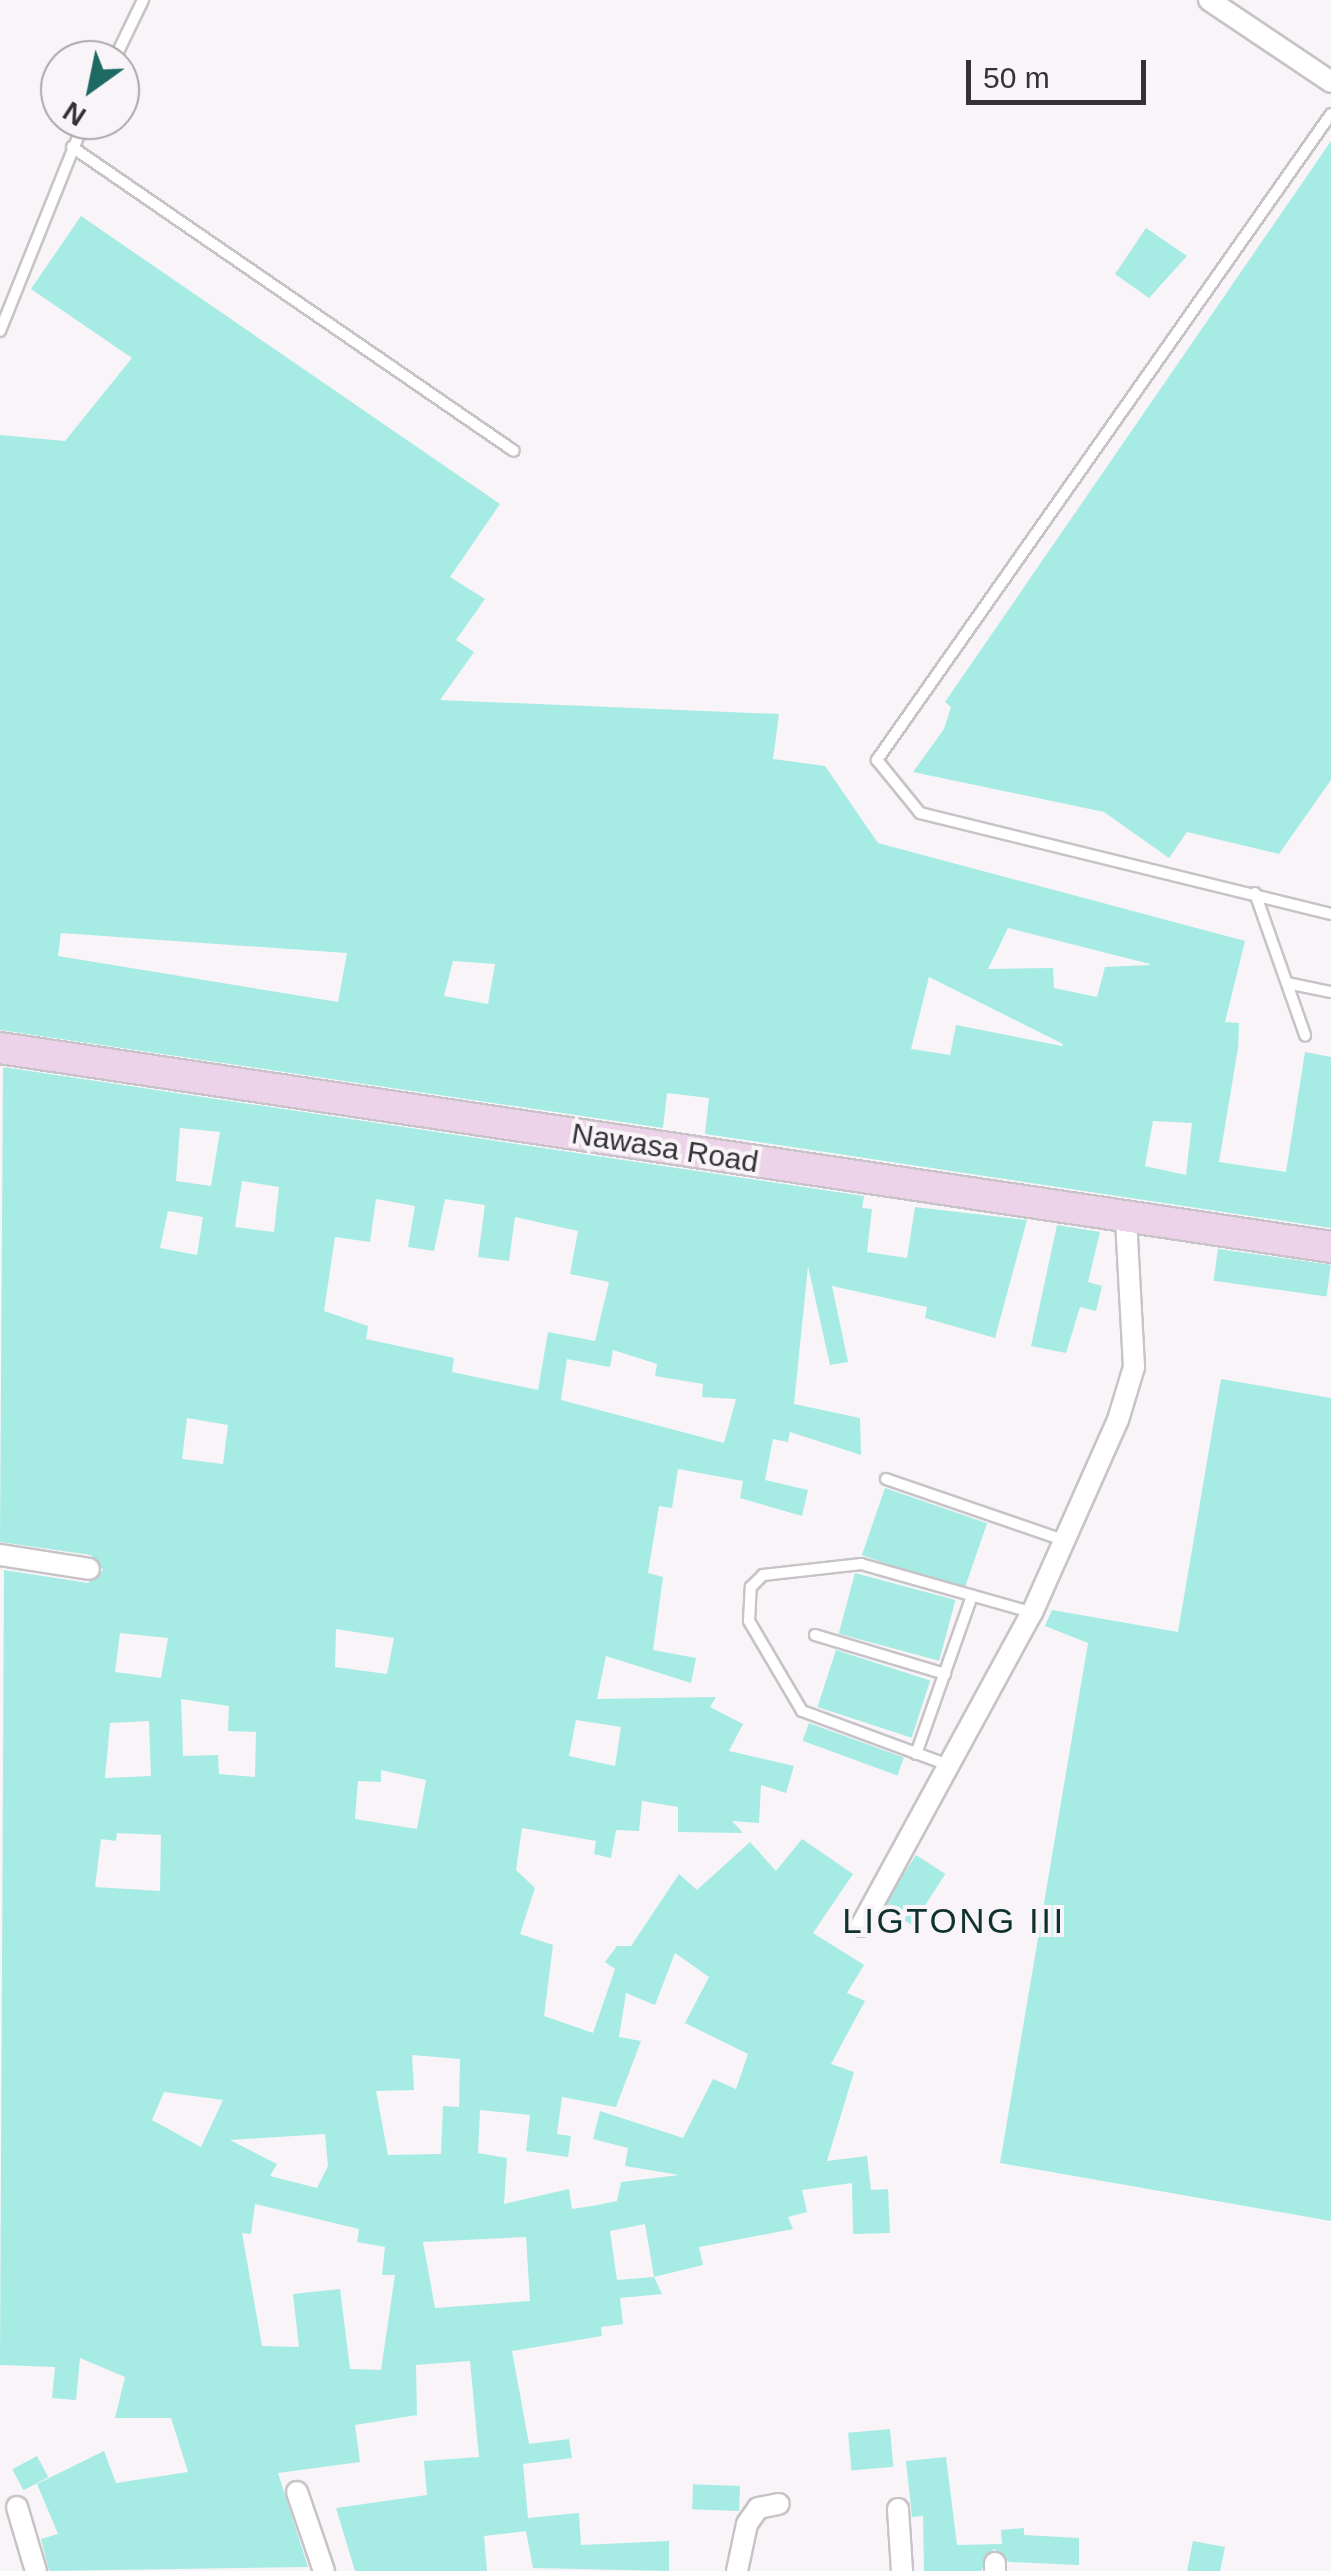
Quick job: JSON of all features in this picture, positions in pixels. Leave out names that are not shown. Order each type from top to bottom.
[{"type":"street","points":[[1210,0],[1331,82]]},
{"type":"street","name":"Nawasa Road","points":[[0,1048],[1331,1247]]},
{"type":"street","points":[[861,1926],[1032,1613],[1134,1367],[1126,1216]]},
{"type":"street","points":[[0,1554],[90,1569]]},
{"type":"street","points":[[297,2492],[324,2571]]},
{"type":"street","points":[[737,2571],[747,2524],[758,2508],[779,2504]]},
{"type":"street","points":[[17,2507],[36,2571]]},
{"type":"street","points":[[898,2509],[902,2571]]},
{"type":"lane","points":[[124,40],[143,0]]},
{"type":"lane","points":[[1331,114],[877,760],[920,813],[1331,914]]},
{"type":"lane","points":[[0,331],[75,140]]},
{"type":"lane","points":[[72,147],[514,452]]},
{"type":"lane","points":[[1255,894],[1305,1035]]},
{"type":"lane","points":[[1287,983],[1331,992]]},
{"type":"lane","points":[[886,1479],[1063,1540]]},
{"type":"lane","points":[[951,1766],[802,1711],[748,1621],[751,1588],[762,1575],[848,1564],[1032,1613]]},
{"type":"lane","points":[[916,1754],[972,1596]]},
{"type":"lane","points":[[815,1636],[944,1674]]},
{"type":"building","points":[[1331,141],[1331,780],[1279,854],[1187,832],[1169,858],[1104,812],[913,772],[944,729],[951,707],[945,702]]},
{"type":"building","points":[[81,216],[500,504],[450,577],[485,599],[456,640],[474,652],[440,700],[779,714],[773,759],[825,766],[878,843],[1245,941],[1225,1022],[1239,1023],[1238,1048],[1219,1162],[1286,1172],[1305,1052],[1331,1057],[1331,1228],[705,1134],[709,1098],[667,1093],[663,1128],[0,1030],[0,435],[65,441],[132,358],[31,289]],"holes":[[[1008,928],[1150,964],[1105,967],[1097,997],[1054,988],[1053,968],[988,969]],[[61,933],[347,953],[338,1002],[58,956]],[[453,961],[495,964],[488,1004],[444,996]],[[929,977],[1063,1044],[956,1025],[950,1055],[911,1049]],[[1153,1121],[1192,1123],[1186,1175],[1145,1166]]]},
{"type":"building","points":[[1146,228],[1187,256],[1149,298],[1115,274]]},
{"type":"building","points":[[3,1067],[864,1196],[862,1208],[872,1209],[867,1252],[907,1258],[915,1207],[1027,1220],[995,1338],[925,1318],[927,1307],[832,1286],[848,1362],[830,1365],[808,1266],[794,1404],[860,1418],[861,1455],[790,1432],[788,1442],[773,1439],[765,1480],[808,1490],[802,1516],[740,1498],[743,1481],[678,1469],[672,1508],[659,1506],[648,1573],[663,1577],[653,1650],[696,1658],[691,1683],[606,1656],[597,1699],[716,1697],[710,1707],[743,1724],[729,1751],[794,1766],[786,1793],[761,1785],[759,1823],[732,1821],[743,1833],[678,1832],[678,1807],[642,1801],[639,1831],[616,1830],[611,1858],[594,1854],[596,1841],[522,1828],[516,1870],[535,1888],[520,1934],[553,1945],[544,2016],[593,2033],[615,1969],[605,1962],[617,1946],[631,1946],[679,1874],[697,1890],[750,1842],[776,1871],[802,1839],[853,1874],[813,1933],[864,1965],[847,1993],[865,2001],[831,2064],[854,2072],[827,2161],[867,2156],[871,2190],[888,2189],[890,2233],[853,2234],[852,2183],[802,2190],[807,2212],[788,2217],[793,2229],[699,2247],[703,2265],[654,2277],[662,2294],[620,2298],[623,2324],[601,2327],[602,2336],[512,2351],[529,2444],[569,2439],[572,2458],[523,2464],[528,2518],[579,2513],[581,2545],[669,2541],[669,2571],[533,2568],[526,2531],[484,2536],[487,2571],[355,2571],[336,2508],[427,2495],[424,2461],[479,2457],[470,2361],[416,2365],[417,2415],[355,2425],[360,2462],[278,2473],[308,2567],[49,2571],[41,2539],[58,2534],[37,2484],[104,2451],[116,2483],[188,2472],[171,2418],[115,2418],[125,2377],[80,2358],[76,2400],[52,2398],[55,2367],[0,2365],[4,1570],[88,1583],[103,1570],[91,1555],[0,1542]],"holes":[[[180,1128],[220,1132],[211,1186],[176,1181]],[[242,1181],[279,1187],[274,1232],[235,1227]],[[376,1199],[415,1206],[408,1247],[434,1251],[445,1199],[485,1205],[478,1257],[509,1261],[515,1217],[578,1231],[570,1274],[609,1282],[595,1341],[548,1332],[538,1390],[452,1372],[454,1358],[366,1339],[368,1326],[324,1311],[335,1237],[370,1242]],[[168,1211],[203,1217],[197,1255],[160,1248]],[[613,1350],[657,1364],[655,1376],[703,1384],[702,1397],[736,1399],[724,1443],[561,1400],[567,1359],[610,1367]],[[187,1418],[228,1425],[223,1464],[182,1459]],[[336,1629],[394,1638],[387,1674],[335,1667]],[[120,1633],[168,1638],[161,1678],[115,1672]],[[181,1699],[229,1706],[228,1731],[256,1732],[255,1777],[219,1774],[218,1755],[183,1756]],[[576,1720],[621,1727],[615,1766],[569,1756]],[[149,1721],[151,1776],[105,1778],[110,1723]],[[381,1770],[426,1780],[417,1829],[355,1819],[358,1781],[381,1782]],[[117,1833],[161,1835],[160,1891],[95,1887],[101,1839],[116,1841]],[[675,1953],[709,1977],[685,2023],[748,2054],[736,2089],[713,2079],[683,2138],[600,2111],[593,2139],[628,2148],[625,2166],[679,2175],[621,2182],[617,2201],[592,2206],[572,2209],[569,2189],[504,2204],[507,2158],[478,2153],[480,2110],[530,2115],[526,2151],[568,2157],[571,2136],[557,2134],[562,2097],[616,2107],[641,2041],[619,2037],[626,1993],[655,2005]],[[412,2055],[460,2059],[459,2107],[443,2106],[441,2154],[388,2155],[376,2091],[414,2090]],[[164,2092],[223,2100],[201,2147],[152,2120]],[[325,2134],[328,2166],[317,2188],[270,2176],[277,2164],[230,2140]],[[255,2204],[359,2229],[357,2242],[385,2247],[382,2275],[395,2275],[381,2370],[350,2369],[340,2289],[293,2294],[299,2347],[262,2346],[242,2233],[251,2234]],[[645,2224],[654,2277],[617,2280],[610,2231]],[[526,2237],[530,2301],[435,2308],[423,2242]]]},
{"type":"building","points":[[1057,1225],[1100,1232],[1088,1282],[1102,1286],[1096,1311],[1080,1307],[1066,1353],[1031,1346]]},
{"type":"building","points":[[1218,1249],[1331,1265],[1326,1297],[1214,1281]]},
{"type":"building","points":[[1221,1379],[1331,1398],[1331,2221],[1000,2163],[1088,1643],[1045,1626],[1052,1610],[1178,1632]]},
{"type":"building","points":[[885,1488],[987,1523],[964,1590],[862,1555]]},
{"type":"building","points":[[855,1573],[955,1600],[939,1661],[839,1634]]},
{"type":"building","points":[[836,1650],[930,1681],[912,1738],[817,1707]]},
{"type":"building","points":[[809,1723],[904,1758],[897,1775],[803,1741]]},
{"type":"building","points":[[916,1855],[945,1874],[912,1925],[883,1906]]},
{"type":"building","points":[[890,2429],[893,2467],[851,2471],[848,2433]]},
{"type":"building","points":[[37,2456],[48,2477],[24,2490],[12,2469]]},
{"type":"building","points":[[946,2457],[957,2545],[1002,2544],[1001,2530],[1024,2528],[1024,2535],[1079,2538],[1079,2565],[1009,2562],[994,2549],[981,2571],[924,2571],[923,2516],[912,2517],[906,2461]]},
{"type":"building","points":[[693,2484],[740,2486],[739,2511],[692,2509]]},
{"type":"building","points":[[1193,2541],[1225,2547],[1220,2571],[1187,2571]]},
{"type":"district","name":"LIGTONG III","points":[[954,1921]]}]
